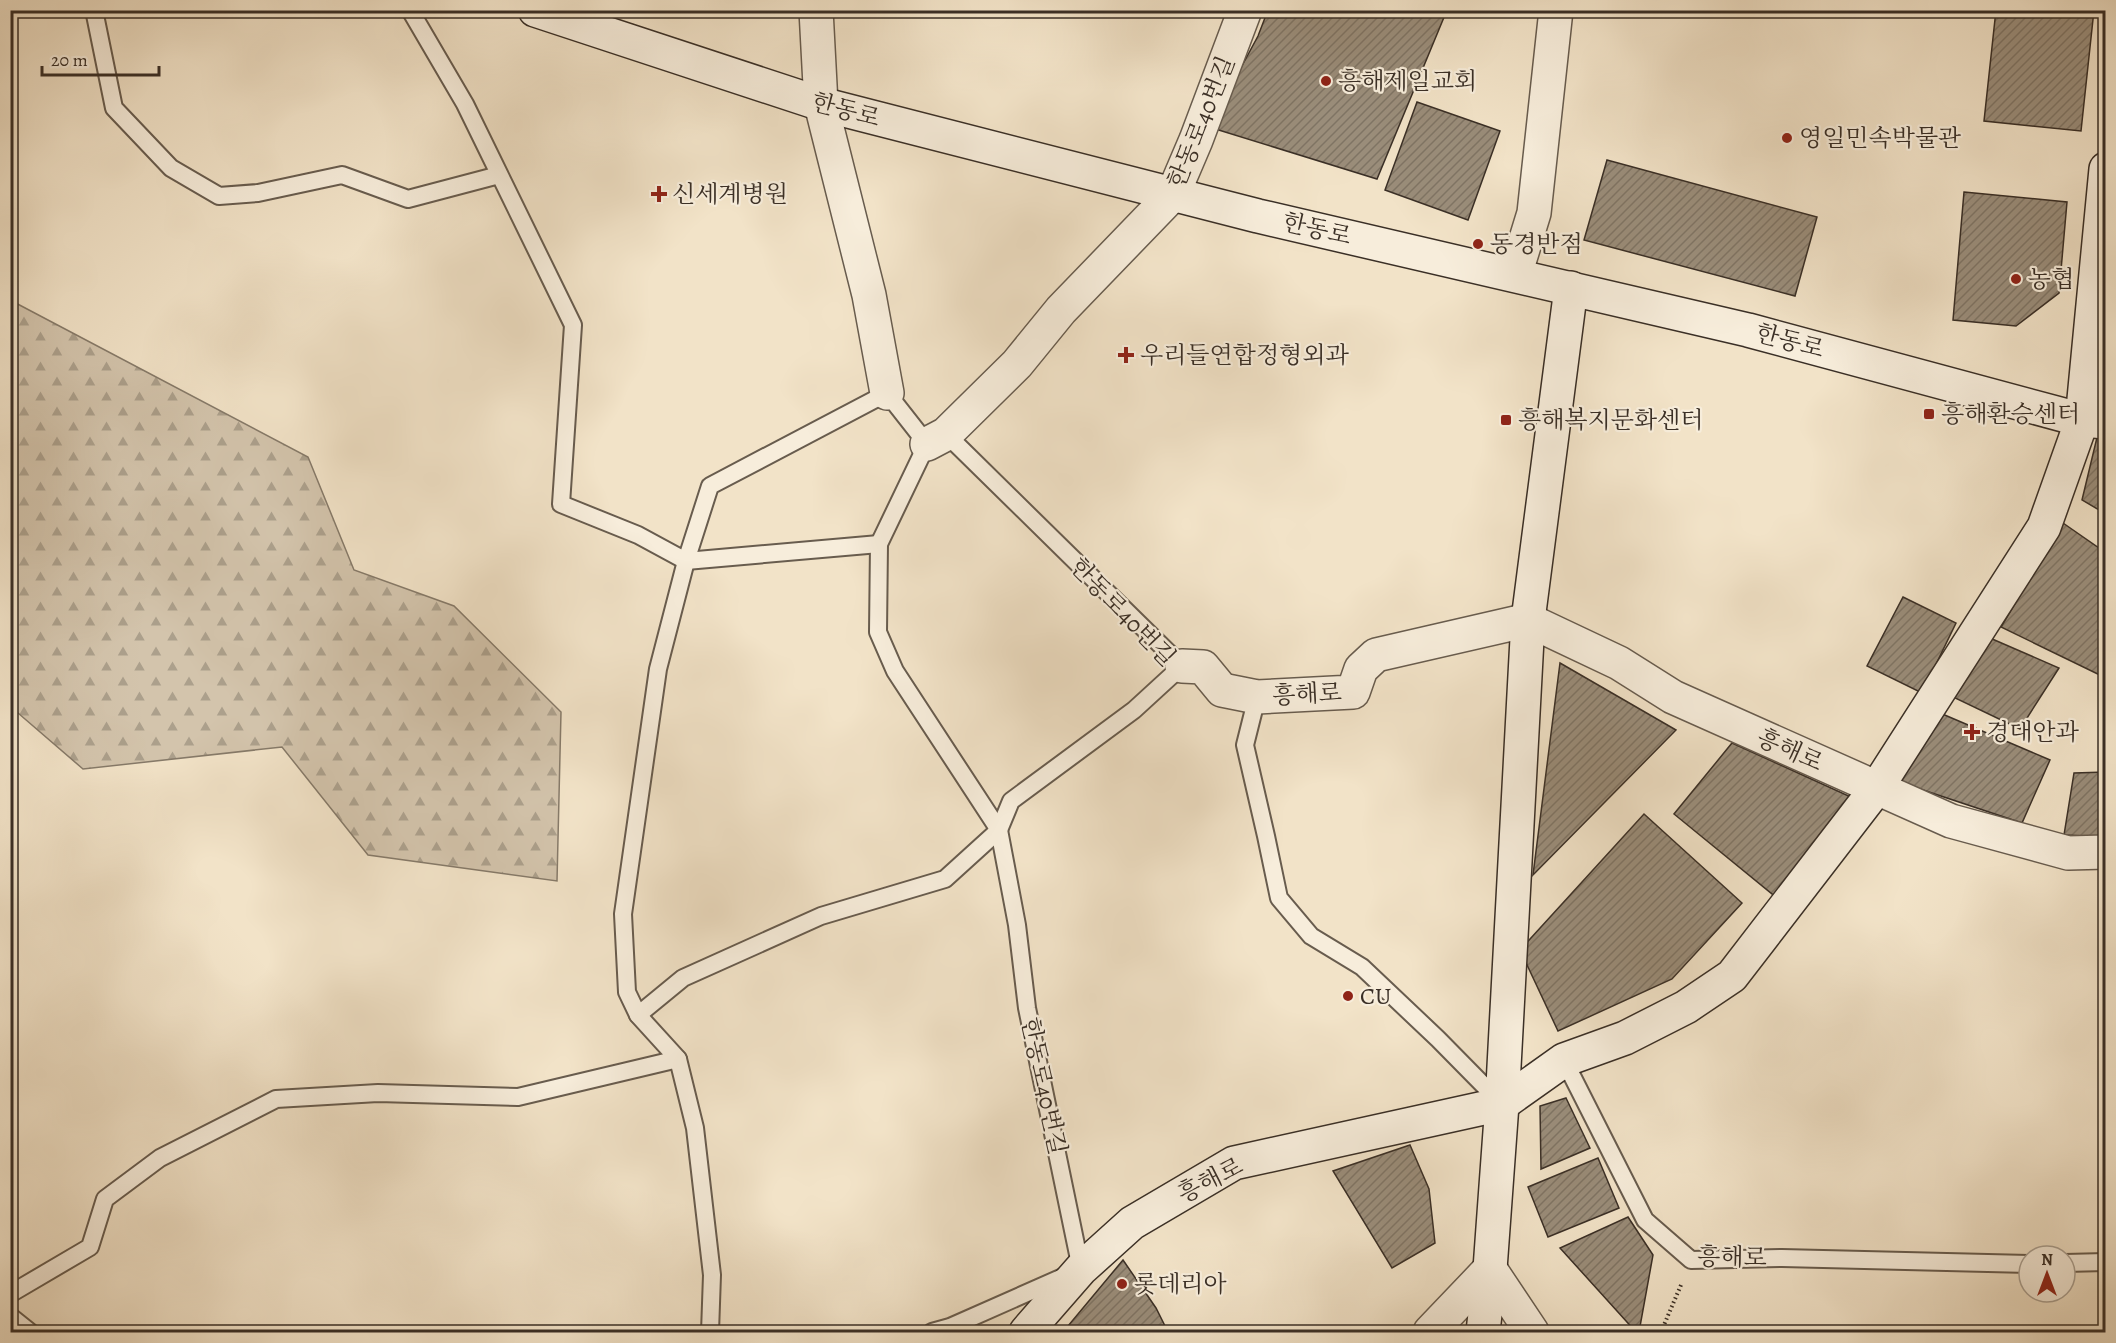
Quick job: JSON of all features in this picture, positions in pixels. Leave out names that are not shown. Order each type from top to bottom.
[{"type":"street","name":"한동로","points":[[535,10],[821,104],[1173,194],[1748,330],[2094,421]]},
{"type":"street","points":[[816,10],[821,104],[869,295],[887,393]]},
{"type":"street","name":"한동로40번길","points":[[936,439],[1017,364],[1061,310],[1173,194],[1245,10]]},
{"type":"street","points":[[1515,275],[1534,213],[1556,10]]},
{"type":"street","name":"흥해로","points":[[1026,1332],[1081,1269],[1132,1222],[1234,1163],[1502,1104],[1564,1060],[1624,1038],[1686,1007],[1732,976],[1876,789],[2044,527],[2094,421],[2106,170]]},
{"type":"street","points":[[1483,1332],[1502,1104],[1528,620],[1571,288]]},
{"type":"street","name":"흥해로","points":[[1257,697],[1353,692],[1361,669],[1376,655],[1528,620],[1619,663],[1672,697],[1951,822],[2068,853],[2106,852]]},
{"type":"street","points":[[1182,666],[1203,667],[1222,690],[1257,697]]},
{"type":"street","points":[[1430,1332],[1490,1269]]},
{"type":"street","points":[[1490,1269],[1532,1332]]},
{"type":"lane","points":[[94,10],[114,108],[171,168],[219,196],[258,193],[342,175],[408,199],[499,175]]},
{"type":"lane","points":[[410,10],[465,104],[573,325],[561,504],[638,535],[686,561],[879,544]]},
{"type":"lane","points":[[710,1332],[712,1275],[695,1128],[678,1059],[638,1015],[627,992],[623,914],[658,669],[686,561],[710,486],[887,393]]},
{"type":"lane","name":"한동로40번길","points":[[887,393],[1182,666],[1134,710],[1011,801],[999,830]]},
{"type":"lane","name":"한동로40번길","points":[[936,439],[879,544],[878,632],[895,671],[999,830],[1017,926],[1028,1008],[1081,1269]]},
{"type":"lane","name":"흥해로","points":[[1257,697],[1245,745],[1279,898],[1311,936],[1362,967],[1502,1104]]},
{"type":"lane","points":[[638,1015],[683,978],[821,916],[945,879],[999,830]]},
{"type":"lane","points":[[10,1294],[90,1247],[105,1198],[160,1158],[276,1099],[378,1093],[519,1097],[678,1059]]},
{"type":"lane","name":"흥해로","points":[[1564,1060],[1645,1220],[1691,1260],[1782,1258],[2017,1265]]},
{"type":"lane","points":[[2077,1263],[2106,1262]]},
{"type":"lane","name":"흥해로","points":[[932,1332],[951,1327],[1081,1269]]},
{"type":"lane","points":[[10,1316],[30,1332]]},
{"type":"path","points":[[1661,1332],[1691,1260]]},
{"type":"green space","points":[[10,300],[308,457],[354,570],[454,606],[561,712],[557,881],[368,855],[282,747],[83,769],[11,707]]},
{"type":"building","name":"흥해제일교회","points":[[1268,10],[1447,10],[1377,179],[1209,127],[1258,36]]},
{"type":"building","points":[[1996,10],[2094,10],[2081,131],[1984,121]]},
{"type":"building","points":[[1417,102],[1500,131],[1468,220],[1385,190]]},
{"type":"building","points":[[1607,160],[1817,217],[1795,296],[1584,240]]},
{"type":"building","points":[[1964,192],[2067,202],[2059,293],[2016,326],[1953,320]]},
{"type":"building","points":[[2099,429],[2106,430],[2106,514],[2082,500]]},
{"type":"building","points":[[2063,523],[2106,553],[2106,678],[2001,627]]},
{"type":"building","points":[[1903,597],[1956,623],[1922,693],[1867,666]]},
{"type":"building","points":[[1983,635],[2059,668],[2020,729],[1953,697]]},
{"type":"building","points":[[1560,663],[1676,730],[1533,875]]},
{"type":"building","points":[[1940,713],[2050,760],[2022,823],[1893,780]]},
{"type":"building","points":[[1732,743],[1864,803],[1783,903],[1674,814]]},
{"type":"building","points":[[2106,772],[2106,837],[2064,835],[2074,773]]},
{"type":"building","points":[[1644,814],[1742,903],[1672,979],[1558,1031],[1520,950]]},
{"type":"building","points":[[1566,1098],[1590,1148],[1541,1169],[1540,1106]]},
{"type":"building","points":[[1410,1145],[1429,1189],[1435,1243],[1392,1268],[1333,1171]]},
{"type":"building","points":[[1598,1158],[1619,1208],[1548,1237],[1528,1187]]},
{"type":"building","points":[[1628,1217],[1653,1255],[1639,1332],[1636,1332],[1560,1248]]},
{"type":"building","name":"롯데리아","points":[[1123,1260],[1156,1308],[1168,1332],[1063,1332]]},
{"type":"place","name":"흥해제일교회","points":[[1326,81]]},
{"type":"place","name":"영일민속박물관","points":[[1787,138]]},
{"type":"place","name":"신세계병원","points":[[659,194]]},
{"type":"place","name":"동경반점","points":[[1478,244]]},
{"type":"place","name":"농협","points":[[2016,279]]},
{"type":"place","name":"우리들연합정형외과","points":[[1126,355]]},
{"type":"place","name":"흥해환승센터","points":[[1929,414]]},
{"type":"place","name":"흥해복지문화센터","points":[[1506,420]]},
{"type":"place","name":"경대안과","points":[[1972,732]]},
{"type":"place","name":"CU","points":[[1348,996]]},
{"type":"place","name":"롯데리아","points":[[1122,1284]]}]
